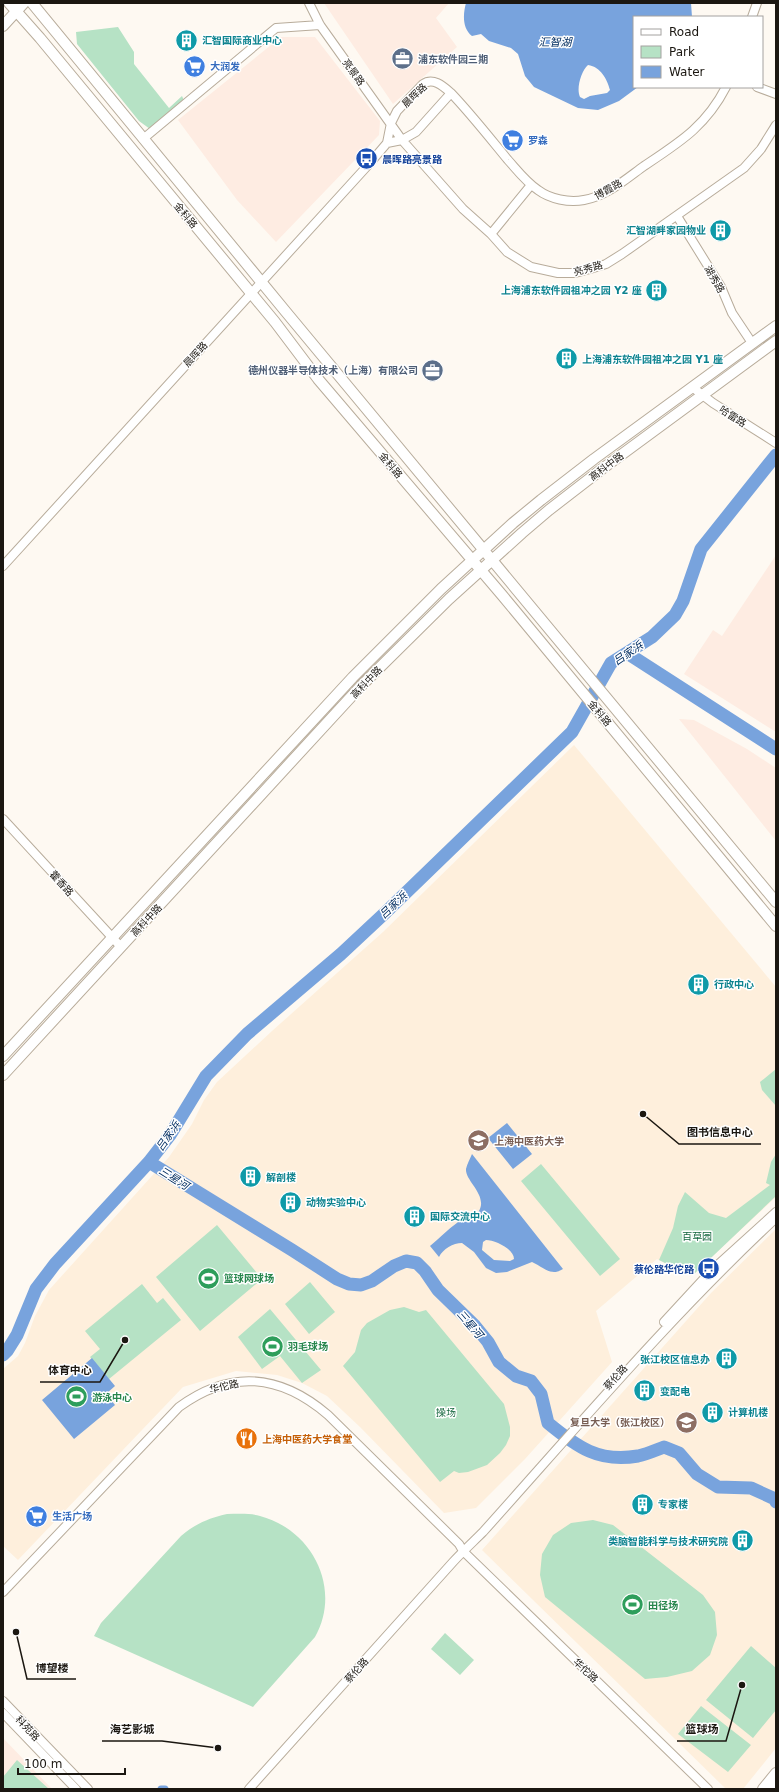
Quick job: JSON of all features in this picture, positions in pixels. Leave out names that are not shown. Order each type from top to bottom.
[{"type":"main road","points":[[3,13],[12,5],[24,3]]},
{"type":"main road","name":"金科路","points":[[32,3],[261,282],[776,902]]},
{"type":"main road","points":[[3,26],[12,5]]},
{"type":"main road","name":"金科路","points":[[12,5],[251,293],[318,379],[472,560],[776,926]]},
{"type":"main road","name":"高科中路","points":[[3,1056],[353,677],[396,632],[472,560],[541,500],[776,326]]},
{"type":"main road","name":"高科中路","points":[[3,1075],[361,686],[404,642],[480,570],[522,533],[602,469],[776,341]]},
{"type":"main road","points":[[763,1789],[776,1773]]},
{"type":"main road","points":[[773,1789],[776,1786]]},
{"type":"street","name":"亮景路","points":[[309,3],[320,26],[402,140]]},
{"type":"street","points":[[752,16],[757,3]]},
{"type":"street","points":[[143,139],[276,28],[320,26]]},
{"type":"street","name":"晨晖路","points":[[3,566],[387,143],[391,124],[397,111],[427,81],[440,84],[451,93]]},
{"type":"street","name":"博霞路","points":[[451,93],[531,185],[547,196],[565,200],[583,200],[602,194],[665,152],[696,129],[710,114],[725,88]]},
{"type":"street","points":[[760,88],[776,94]]},
{"type":"street","points":[[387,143],[402,140],[416,132],[451,93]]},
{"type":"street","name":"亮秀路","points":[[402,140],[463,209],[491,234],[507,252],[531,267],[558,273],[575,273],[606,264],[744,168],[761,149],[776,125]]},
{"type":"street","points":[[491,234],[531,185]]},
{"type":"street","name":"湖秀路","points":[[677,216],[718,282],[732,313],[752,343]]},
{"type":"street","name":"哈雷路","points":[[692,387],[774,442]]},
{"type":"street","name":"藿香路","points":[[3,818],[121,947]]},
{"type":"street","name":"蔡伦路","points":[[574,1427],[696,1287],[776,1212]]},
{"type":"street","name":"蔡伦路","points":[[249,1789],[463,1551],[473,1543],[558,1444],[711,1280],[776,1218]]},
{"type":"street","name":"华佗路","points":[[3,1592],[179,1407],[190,1398],[215,1387],[246,1382],[263,1382],[278,1385],[293,1391],[314,1404],[459,1544],[463,1551],[708,1789]]},
{"type":"street","name":"华佗路","points":[[3,1598],[170,1421],[193,1402],[217,1391],[230,1388],[263,1387],[277,1390],[291,1395],[312,1407],[325,1418],[456,1548],[463,1551]]},
{"type":"street","name":"科苑路","points":[[3,1701],[88,1789]]},
{"type":"street","name":"科苑路","points":[[3,1713],[76,1789]]},
{"type":"shaded area","name":"浦东软件园三期","points":[[324,3],[449,3],[436,18],[457,47],[393,104]]},
{"type":"shaded area","points":[[281,37],[315,37],[380,121],[379,135],[276,242],[237,200],[178,120]]},
{"type":"shaded area","points":[[776,555],[776,732],[684,674],[713,630],[722,636]]},
{"type":"shaded area","points":[[679,719],[694,720],[747,749],[776,768],[776,841]]},
{"type":"shaded area","name":"上海中医药大学","points":[[574,745],[776,987],[776,1197],[691,1276],[657,1259],[596,1311],[612,1362],[525,1459],[476,1508],[444,1513],[360,1427],[327,1396],[302,1383],[277,1375],[236,1371],[183,1387],[18,1560],[3,1546],[3,1369],[18,1356],[25,1343],[35,1316],[49,1290],[169,1157],[192,1124],[204,1100],[217,1082],[383,932]]},
{"type":"shaded area","name":"复旦大学（张江校区）","points":[[776,1229],[776,1748],[743,1789],[726,1789],[482,1550],[711,1293]]},
{"type":"shaded area","points":[[3,1738],[52,1789],[3,1789]]},
{"type":"green space","points":[[118,27],[134,52],[134,64],[169,108],[182,96],[186,105],[150,129],[139,121],[77,44],[76,32]]},
{"type":"green space","points":[[776,1069],[776,1106],[762,1090],[760,1082]]},
{"type":"green space","name":"百草园","points":[[776,1154],[776,1196],[693,1275],[689,1275],[659,1260],[673,1228],[678,1206],[685,1192],[709,1213],[726,1218],[770,1185],[766,1183],[771,1162]]},
{"type":"green space","points":[[541,1164],[620,1259],[600,1276],[521,1181]]},
{"type":"green space","name":"篮球网球场","points":[[217,1225],[262,1279],[200,1331],[156,1277]]},
{"type":"green space","points":[[310,1282],[335,1312],[309,1334],[285,1304]]},
{"type":"green space","points":[[142,1284],[157,1303],[163,1298],[181,1320],[109,1379],[90,1357],[100,1349],[85,1331]]},
{"type":"green space","name":"操场","points":[[404,1307],[419,1312],[426,1310],[504,1404],[510,1427],[510,1436],[506,1445],[487,1465],[468,1472],[459,1473],[454,1471],[440,1482],[343,1366],[355,1352],[361,1330],[367,1323],[390,1310]]},
{"type":"green space","name":"羽毛球场","points":[[270,1309],[321,1370],[302,1383],[280,1356],[262,1369],[238,1337]]},
{"type":"green space","points":[[227,1514],[248,1514],[260,1516],[279,1523],[295,1534],[308,1548],[318,1564],[323,1581],[325,1600],[323,1619],[315,1637],[253,1707],[94,1636],[101,1623],[181,1536],[202,1522]]},
{"type":"green space","name":"田径场","points":[[593,1520],[613,1525],[703,1595],[715,1612],[717,1635],[710,1655],[692,1671],[667,1677],[645,1679],[545,1597],[540,1575],[542,1554],[553,1535],[571,1523]]},
{"type":"green space","points":[[445,1633],[474,1660],[460,1675],[431,1649]]},
{"type":"green space","points":[[751,1646],[776,1668],[776,1710],[753,1738],[706,1700]]},
{"type":"green space","points":[[701,1706],[751,1745],[728,1772],[678,1734]]},
{"type":"green space","points":[[17,1760],[49,1789],[3,1789],[3,1777]]},
{"type":"water","name":"汇智湖","points":[[466,3],[691,3],[692,16],[633,16],[633,88],[637,88],[619,101],[598,110],[578,108],[534,87],[525,76],[518,54],[511,48],[489,41],[481,34],[472,36],[466,29],[464,16]],"holes":[[[588,65],[596,68],[603,74],[610,90],[607,93],[590,96],[584,99],[580,97],[579,94],[580,80],[583,71]]]},
{"type":"water","points":[[507,1123],[532,1154],[513,1169],[488,1138]]},
{"type":"water","points":[[472,1154],[563,1269],[551,1272],[532,1262],[507,1272],[496,1273],[486,1268],[474,1252],[462,1243],[449,1247],[443,1251],[439,1257],[430,1246],[450,1228],[465,1218],[478,1213],[479,1211],[481,1199],[467,1174],[466,1169]],"holes":[[[490,1240],[499,1243],[508,1249],[513,1255],[514,1259],[510,1261],[494,1260],[482,1250],[483,1242]]]},
{"type":"water","name":"游泳中心","points":[[92,1358],[115,1386],[106,1394],[115,1405],[74,1439],[42,1400]]},
{"type":"waterway","name":"吕家浜","points":[[3,1355],[17,1335],[36,1289],[55,1264],[149,1162],[170,1135],[206,1076],[247,1034],[341,954],[386,912],[572,732],[611,663],[652,637],[675,615],[683,601],[701,549],[776,455]]},
{"type":"waterway","points":[[627,653],[776,749]]},
{"type":"waterway","name":"三星河","points":[[149,1162],[337,1279],[349,1284],[361,1285],[372,1281],[394,1266],[406,1261],[417,1263],[425,1271],[438,1290],[475,1326],[488,1342],[499,1362],[516,1376],[531,1381],[541,1394],[548,1423],[579,1446],[600,1455],[624,1458],[638,1456],[664,1447],[679,1453],[697,1474],[718,1487],[751,1488],[775,1499],[776,1502]]},
{"type":"place","name":"汇智国际商业中心","points":[[187,40]]},
{"type":"place","name":"浦东软件园三期","points":[[403,59]]},
{"type":"place","name":"大润发","points":[[195,66]]},
{"type":"place","name":"罗森","points":[[512,140]]},
{"type":"place","name":"晨晖路亮景路","points":[[366,159]]},
{"type":"place","name":"汇智湖畔家园物业","points":[[721,230]]},
{"type":"place","name":"上海浦东软件园祖冲之园 Y2 座","points":[[657,290]]},
{"type":"place","name":"上海浦东软件园祖冲之园 Y1 座","points":[[566,359]]},
{"type":"place","name":"德州仪器半导体技术（上海）有限公司","points":[[433,370]]},
{"type":"place","name":"行政中心","points":[[699,984]]},
{"type":"place","name":"图书信息中心","points":[[643,1114]]},
{"type":"place","name":"上海中医药大学","points":[[478,1141]]},
{"type":"place","name":"解剖楼","points":[[250,1177]]},
{"type":"place","name":"动物实验中心","points":[[291,1202]]},
{"type":"place","name":"国际交流中心","points":[[415,1216]]},
{"type":"place","name":"蔡伦路华佗路","points":[[709,1269]]},
{"type":"place","name":"篮球网球场","points":[[209,1278]]},
{"type":"place","name":"体育中心","points":[[125,1340]]},
{"type":"place","name":"羽毛球场","points":[[273,1346]]},
{"type":"place","name":"张江校区信息办","points":[[726,1359]]},
{"type":"place","name":"变配电","points":[[644,1391]]},
{"type":"place","name":"游泳中心","points":[[76,1397]]},
{"type":"place","name":"计算机楼","points":[[713,1412]]},
{"type":"place","name":"复旦大学（张江校区）","points":[[686,1422]]},
{"type":"place","name":"上海中医药大学食堂","points":[[246,1439]]},
{"type":"place","name":"专家楼","points":[[642,1504]]},
{"type":"place","name":"生活广场","points":[[36,1516]]},
{"type":"place","name":"类脑智能科学与技术研究院","points":[[743,1541]]},
{"type":"place","name":"田径场","points":[[632,1605]]},
{"type":"place","name":"博望楼","points":[[16,1632]]},
{"type":"place","name":"篮球场","points":[[742,1685]]},
{"type":"place","name":"海艺影城","points":[[218,1748]]}]
